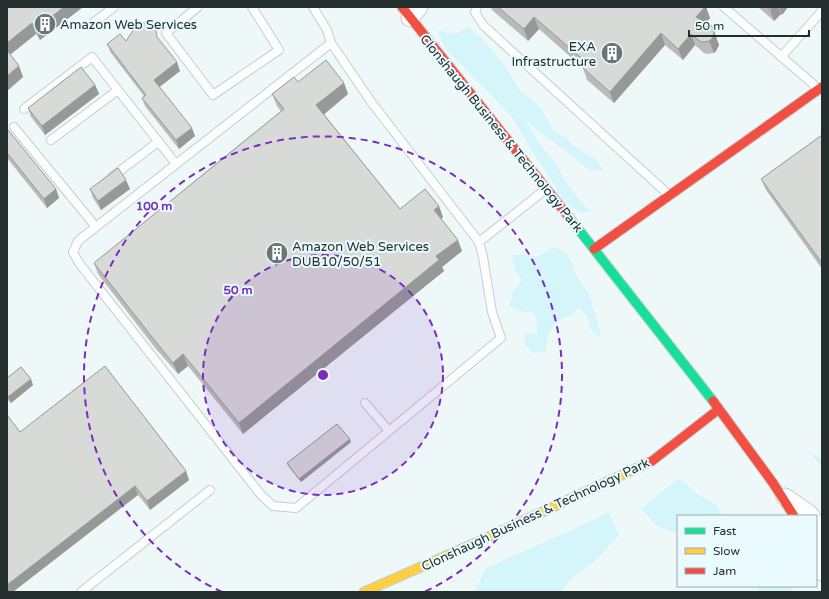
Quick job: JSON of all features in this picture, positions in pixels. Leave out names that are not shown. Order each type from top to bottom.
[{"type":"street","name":"Clonshaugh Business & Technology Park","points":[[410,11],[719,409],[781,495],[793,515]]},
{"type":"street","points":[[594,249],[820,89]]},
{"type":"street","name":"Clonshaugh Business & Technology Park","points":[[364,592],[482,540],[652,461],[719,409]]},
{"type":"street","points":[[781,495],[782,515]]},
{"type":"street","name":"Clonshaugh Business & Technology Park","points":[[781,495],[809,515]]},
{"type":"lane","points":[[93,22],[114,7]]},
{"type":"lane","points":[[198,7],[166,33],[213,95],[279,50],[252,7]]},
{"type":"lane","points":[[313,7],[327,30],[331,44],[372,103],[479,242],[484,257],[492,312],[501,338],[296,508],[273,506],[261,495],[79,263],[73,252],[78,241],[331,44]]},
{"type":"lane","points":[[477,7],[476,12],[483,25],[669,195]]},
{"type":"lane","points":[[724,7],[820,89]]},
{"type":"lane","points":[[781,57],[822,12]]},
{"type":"lane","points":[[24,109],[92,57],[176,164]]},
{"type":"lane","points":[[51,140],[118,90]]},
{"type":"lane","points":[[14,127],[96,227]]},
{"type":"lane","points":[[103,184],[158,142]]},
{"type":"lane","points":[[479,242],[547,189]]},
{"type":"lane","points":[[365,403],[389,432]]},
{"type":"lane","points":[[81,592],[210,490]]},
{"type":"shaded area","points":[[468,27],[482,39],[504,64],[518,88],[541,108],[554,131],[566,137],[573,146],[595,159],[604,170],[590,170],[526,121],[541,146],[555,163],[566,182],[580,201],[591,212],[580,213],[563,200],[512,117],[445,48],[438,30],[455,34]]},
{"type":"shaded area","points":[[554,247],[567,255],[576,275],[588,293],[596,316],[601,338],[591,330],[587,316],[579,308],[570,316],[559,320],[549,332],[545,352],[532,353],[525,344],[524,333],[537,334],[537,323],[534,313],[521,311],[509,306],[514,290],[522,280],[515,269],[512,255],[536,257]]},
{"type":"shaded area","points":[[809,453],[822,458],[822,467]]},
{"type":"shaded area","points":[[679,478],[697,494],[716,504],[722,515],[677,515],[677,534],[656,525],[641,509]]},
{"type":"shaded area","points":[[609,512],[619,535],[595,561],[572,578],[560,592],[474,592],[486,568]]},
{"type":"shaded area","points":[[757,587],[792,587],[793,592],[758,592]]},
{"type":"building","points":[[7,7],[64,7],[36,29],[32,23],[7,43]]},
{"type":"building","name":"EXA Infrastructure","points":[[498,7],[705,7],[696,17],[711,25],[714,33],[712,39],[703,42],[691,34],[678,49],[661,33],[610,92],[583,68],[587,63],[534,17],[524,29]]},
{"type":"building","points":[[147,23],[154,27],[157,37],[177,62],[154,80],[192,128],[176,140],[142,98],[146,95],[107,44],[120,34],[126,41],[136,26]]},
{"type":"building","points":[[7,50],[19,66],[7,76]]},
{"type":"building","name":"Amazon Web Services DUB10/50/51","points":[[326,60],[344,83],[316,105],[400,209],[425,189],[439,206],[434,210],[458,240],[436,256],[439,260],[239,423],[183,354],[173,363],[94,263],[284,109],[272,94],[294,77],[298,82]]},
{"type":"building","points":[[81,67],[95,85],[42,126],[28,108]]},
{"type":"building","points":[[8,130],[56,189],[44,199],[7,153]]},
{"type":"building","points":[[822,135],[822,263],[761,179]]},
{"type":"building","points":[[118,168],[126,180],[98,201],[90,189]]},
{"type":"building","points":[[105,366],[186,471],[147,501],[135,486],[7,585],[7,415],[20,432]]},
{"type":"building","points":[[21,367],[31,379],[8,397],[7,378]]},
{"type":"building","points":[[337,424],[350,439],[299,479],[287,463]]},
{"type":"traffic: fast","points":[[568,216],[713,401]]},
{"type":"traffic: slow","points":[[364,592],[482,540],[639,467]]},
{"type":"traffic: jam","points":[[402,7],[568,216]]},
{"type":"traffic: jam","points":[[594,249],[822,87]]},
{"type":"traffic: jam","points":[[713,401],[773,483],[793,515]]},
{"type":"traffic: jam","points":[[639,467],[652,461],[719,409]]},
{"type":"place","name":"Amazon Web Services","points":[[45,24]]},
{"type":"place","name":"EXA Infrastructure","points":[[612,53]]},
{"type":"place","name":"Amazon Web Services DUB10/50/51","points":[[277,253]]}]
